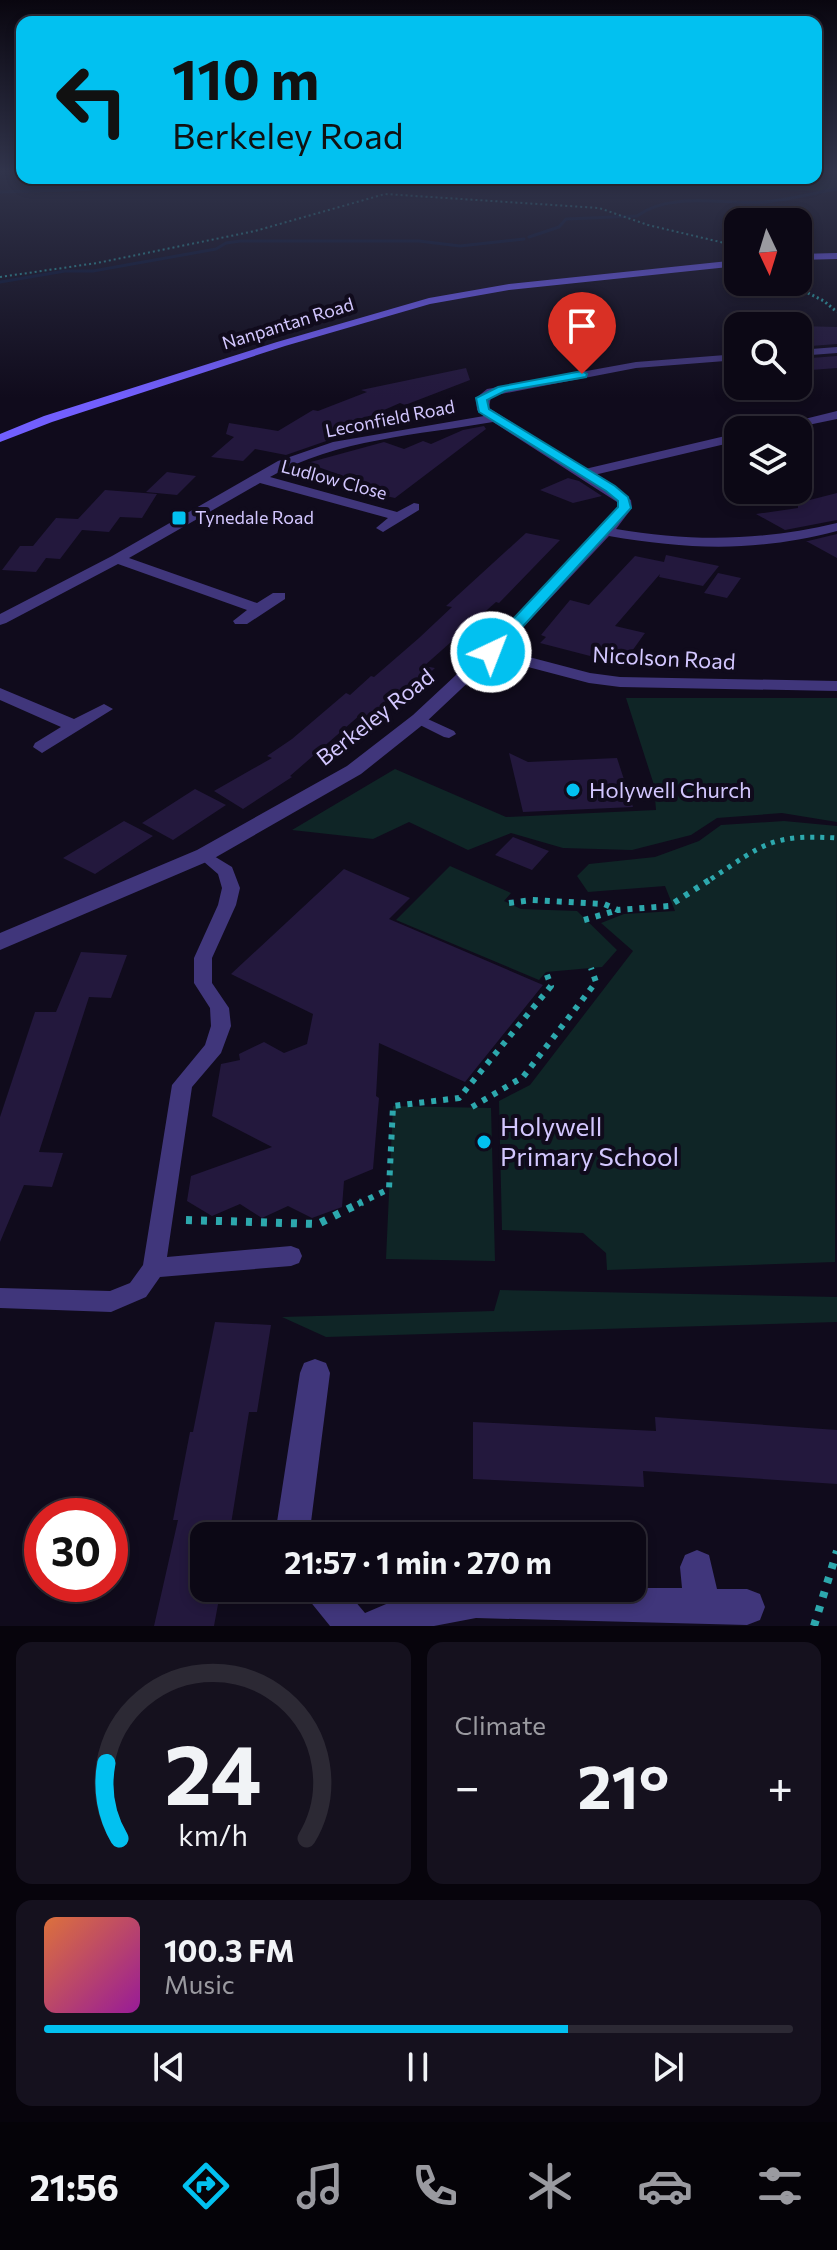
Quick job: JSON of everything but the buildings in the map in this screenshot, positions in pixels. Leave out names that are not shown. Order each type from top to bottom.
[{"type":"street","points":[[812,257],[837,256]]},
{"type":"street","name":"Nanpantan Road","points":[[0,438],[48,419],[281,344],[429,301],[509,287],[724,264]]},
{"type":"street","points":[[812,352],[837,350]]},
{"type":"street","name":"Leconfield Road","points":[[494,418],[483,410],[482,398],[502,389],[636,365],[724,358]]},
{"type":"street","points":[[812,420],[837,415]]},
{"type":"street","name":"Leconfield Road","points":[[0,620],[117,559],[283,464],[333,446],[494,418]]},
{"type":"street","name":"Berkeley Road","points":[[0,942],[204,855],[354,770],[419,719],[491,652],[617,519],[625,508],[624,500],[494,418]]},
{"type":"street","points":[[585,473],[724,440]]},
{"type":"street","name":"Ludlow Close","points":[[258,478],[400,517]]},
{"type":"street","name":"Ludlow Close","points":[[383,528],[414,507]]},
{"type":"street","points":[[603,531],[669,543],[741,546],[785,541],[837,527]]},
{"type":"street","points":[[117,559],[259,609]]},
{"type":"street","points":[[241,621],[279,596]]},
{"type":"street","name":"Nicolson Road","points":[[491,652],[589,678],[620,682],[837,686]]},
{"type":"street","points":[[0,693],[74,726]]},
{"type":"street","points":[[42,747],[104,709]]},
{"type":"street","points":[[294,1522],[315,1373]]},
{"type":"street","points":[[697,1567],[702,1606]]},
{"type":"street","points":[[377,1626],[405,1614],[476,1600],[747,1607]]},
{"type":"street","points":[[333,1602],[353,1626]]},
{"type":"lane","points":[[419,719],[449,734]]},
{"type":"lane","points":[[0,1298],[111,1302],[138,1290],[154,1268],[182,1085],[214,1048],[221,1026],[219,1008],[203,983],[203,958],[227,905],[231,888],[226,871],[204,855]]},
{"type":"lane","points":[[154,1268],[291,1256]]},
{"type":"path","points":[[0,277],[97,263],[177,247]]},
{"type":"path","points":[[812,295],[837,312]]},
{"type":"path","points":[[584,920],[618,910],[669,906],[776,839],[837,838]]},
{"type":"path","points":[[509,903],[532,900],[604,904],[618,910]]},
{"type":"path","points":[[472,1107],[523,1077],[596,982],[591,968]]},
{"type":"path","points":[[161,1220],[318,1224],[389,1189],[393,1106],[459,1098],[551,986],[546,972]]},
{"type":"path","points":[[814,1626],[837,1551]]},
{"type":"green space","points":[[626,698],[837,698],[837,822],[782,813],[717,818],[691,835],[632,850],[563,848],[511,833],[468,850],[409,822],[373,839],[292,830],[395,769],[506,817],[656,810],[654,785]]},
{"type":"green space","points":[[784,821],[837,826],[835,1262],[607,1270],[606,1253],[583,1233],[502,1230],[499,1101],[530,1085],[633,951],[601,923],[624,914],[675,911],[665,886],[588,892],[577,876],[589,864],[655,857],[699,841],[721,825]]},
{"type":"green space","points":[[450,866],[511,893],[504,901],[521,909],[577,911],[617,950],[602,967],[546,972],[539,980],[396,920]]},
{"type":"green space","points":[[393,1106],[491,1108],[495,1261],[386,1259]]},
{"type":"green space","points":[[500,1290],[837,1297],[837,1322],[326,1337],[282,1317],[494,1311]]},
{"type":"waterway","points":[[0,282],[65,271],[93,271],[220,247]]},
{"type":"place","name":"Tynedale Road","points":[[179,518]]},
{"type":"place","name":"Holywell Church","points":[[573,790]]},
{"type":"place","name":"Holywell Primary School","points":[[484,1142]]},
{"type":"route","points":[[491,652],[625,508],[624,500],[611,489],[494,418],[480,404],[487,393],[582,374]]}]
